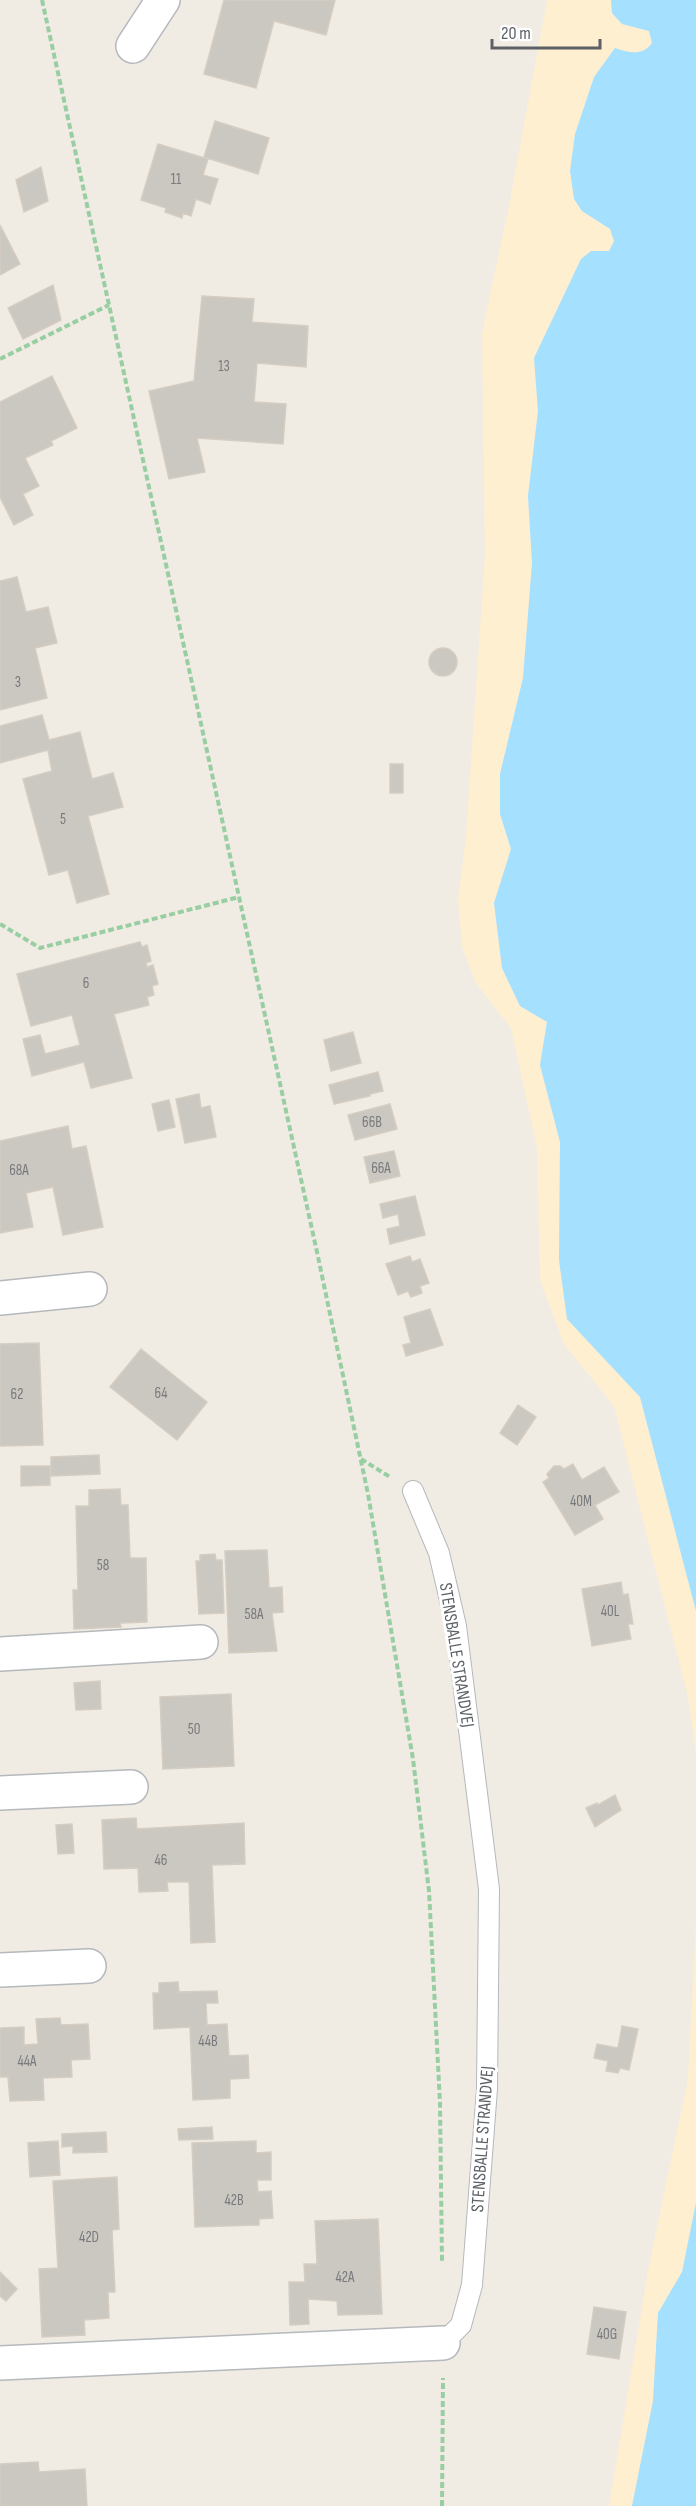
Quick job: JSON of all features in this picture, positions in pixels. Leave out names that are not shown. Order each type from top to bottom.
[{"type":"street","points":[[134,46],[163,0]]},
{"type":"street","points":[[0,1298],[90,1289]]},
{"type":"street","points":[[0,1654],[201,1642]]},
{"type":"street","points":[[0,1793],[131,1787]]},
{"type":"street","points":[[0,1970],[89,1966]]},
{"type":"street","points":[[0,2363],[443,2343]]},
{"type":"lane","name":"STENSBALLE STRANDVEJ","points":[[413,1491],[439,1553],[456,1626],[489,1889],[488,2089],[472,2285],[461,2325],[443,2343]]},
{"type":"path","points":[[42,0],[360,1459],[413,1759],[429,1891],[440,2103],[442,2264]]},
{"type":"path","points":[[0,359],[109,305]]},
{"type":"path","points":[[0,924],[39,948],[239,897]]},
{"type":"path","points":[[360,1459],[413,1491]]},
{"type":"path","points":[[442,2506],[443,2343]]},
{"type":"sand","points":[[547,0],[611,0],[612,14],[622,24],[649,31],[652,43],[648,49],[631,54],[582,211],[610,229],[615,241],[609,251],[591,251],[581,259],[534,358],[538,411],[528,496],[532,563],[523,678],[500,774],[500,814],[511,849],[494,903],[502,968],[520,1006],[547,1022],[540,1065],[560,1142],[559,1260],[567,1319],[640,1397],[696,1611],[696,1754],[688,1697],[614,1406],[564,1344],[540,1280],[537,1148],[511,1028],[476,983],[462,947],[458,898],[466,837],[485,554],[482,333],[509,206]]},
{"type":"sand","points":[[696,1919],[696,2203],[682,2272],[658,2313],[653,2400],[632,2506],[609,2506],[649,2265],[688,2079]]},
{"type":"water","points":[[611,0],[696,0],[696,1611],[640,1397],[567,1319],[559,1260],[560,1142],[540,1065],[547,1022],[520,1006],[502,968],[494,903],[511,849],[500,814],[500,774],[523,678],[532,563],[528,496],[538,411],[534,358],[581,259],[591,251],[609,251],[614,241],[610,229],[582,211],[574,199],[570,171],[575,134],[594,77],[615,48],[640,52],[652,43],[649,31],[622,24],[612,13]]},
{"type":"water","points":[[696,2203],[696,2506],[632,2506],[653,2401],[658,2313],[682,2272]]},
{"type":"building","points":[[224,0],[335,0],[326,35],[274,21],[256,88],[204,74]]},
{"type":"building","points":[[215,121],[269,138],[258,174],[204,157]]},
{"type":"building","points":[[158,144],[208,159],[203,175],[218,179],[210,204],[196,199],[191,216],[183,213],[182,218],[165,212],[166,208],[141,200]]},
{"type":"building","points":[[41,167],[48,201],[24,212],[16,180]]},
{"type":"building","points":[[0,225],[20,264],[0,275]]},
{"type":"building","points":[[53,285],[61,320],[23,339],[8,308]]},
{"type":"building","points":[[202,296],[254,299],[252,322],[308,326],[306,367],[257,363],[254,402],[286,404],[283,444],[197,438],[205,472],[169,479],[149,391],[194,381]]},
{"type":"building","points":[[52,376],[77,428],[51,441],[53,445],[25,458],[39,486],[23,494],[33,515],[14,525],[0,497],[0,402]]},
{"type":"building","points":[[17,577],[26,612],[48,607],[57,643],[35,648],[47,698],[0,710],[0,581]]},
{"type":"building","points":[[443,648],[453,652],[457,662],[453,672],[443,676],[433,672],[429,662],[433,652]]},
{"type":"building","points":[[42,715],[49,740],[80,732],[92,779],[113,773],[123,807],[88,816],[109,894],[77,903],[68,870],[49,875],[23,779],[52,771],[48,750],[0,763],[0,726]]},
{"type":"building","points":[[390,764],[403,764],[403,793],[390,793]]},
{"type":"building","points":[[140,942],[142,947],[147,945],[151,961],[146,963],[147,967],[153,965],[158,984],[152,986],[154,995],[147,997],[149,1005],[114,1014],[132,1078],[91,1088],[84,1062],[32,1076],[23,1039],[40,1035],[45,1054],[80,1045],[72,1015],[31,1026],[17,974]]},
{"type":"building","points":[[353,1032],[361,1063],[331,1071],[324,1040]]},
{"type":"building","points":[[378,1072],[383,1091],[334,1104],[329,1085]]},
{"type":"building","points":[[199,1094],[201,1108],[210,1106],[216,1137],[185,1143],[176,1099]]},
{"type":"building","points":[[169,1100],[175,1127],[158,1131],[152,1104]]},
{"type":"building","points":[[390,1104],[397,1129],[355,1140],[348,1115]]},
{"type":"building","points":[[68,1126],[72,1149],[86,1146],[103,1227],[63,1235],[53,1187],[26,1193],[33,1227],[0,1233],[0,1141]]},
{"type":"building","points":[[394,1151],[400,1176],[370,1183],[364,1157]]},
{"type":"building","points":[[415,1196],[425,1235],[390,1244],[387,1229],[400,1226],[398,1214],[383,1218],[380,1204]]},
{"type":"building","points":[[410,1256],[412,1262],[420,1259],[429,1283],[420,1286],[422,1293],[411,1297],[408,1291],[398,1295],[386,1264]]},
{"type":"building","points":[[430,1309],[443,1345],[406,1356],[403,1345],[411,1343],[404,1317]]},
{"type":"building","points":[[39,1343],[43,1445],[0,1446],[0,1344]]},
{"type":"building","points":[[141,1349],[207,1402],[177,1440],[110,1387]]},
{"type":"building","points":[[518,1405],[536,1417],[517,1445],[500,1433]]},
{"type":"building","points":[[99,1455],[100,1474],[51,1476],[51,1457]]},
{"type":"building","points":[[573,1464],[582,1480],[604,1467],[619,1492],[595,1505],[603,1519],[575,1535],[543,1482],[549,1478],[547,1474],[554,1466],[564,1469]]},
{"type":"building","points":[[21,1466],[50,1466],[50,1485],[21,1486]]},
{"type":"building","points":[[120,1489],[121,1505],[128,1505],[130,1558],[146,1558],[147,1622],[120,1623],[121,1627],[74,1629],[73,1590],[78,1590],[76,1506],[89,1506],[89,1490]]},
{"type":"building","points":[[267,1550],[269,1588],[282,1587],[283,1612],[272,1613],[277,1651],[229,1653],[225,1551]]},
{"type":"building","points":[[215,1554],[216,1560],[222,1560],[224,1613],[199,1614],[196,1561],[200,1561],[200,1555]]},
{"type":"building","points":[[621,1582],[623,1595],[628,1594],[633,1624],[628,1624],[631,1639],[592,1646],[582,1589]]},
{"type":"building","points":[[100,1681],[101,1709],[76,1710],[74,1683]]},
{"type":"building","points":[[231,1694],[234,1766],[163,1769],[160,1697]]},
{"type":"building","points":[[615,1795],[621,1810],[595,1827],[586,1808],[597,1803],[598,1805]]},
{"type":"building","points":[[136,1818],[137,1829],[244,1823],[245,1864],[212,1865],[215,1942],[191,1943],[189,1882],[167,1882],[168,1891],[139,1892],[138,1868],[104,1869],[102,1820]]},
{"type":"building","points":[[72,1824],[74,1853],[58,1854],[56,1825]]},
{"type":"building","points":[[178,1982],[179,1992],[217,1991],[218,2003],[206,2003],[207,2025],[227,2024],[229,2056],[248,2055],[249,2078],[230,2079],[230,2098],[193,2100],[190,2027],[154,2029],[153,1993],[159,1993],[159,1983]]},
{"type":"building","points":[[60,2018],[61,2025],[88,2024],[90,2059],[71,2060],[72,2077],[43,2078],[44,2100],[10,2101],[8,2077],[0,2077],[0,2028],[24,2027],[24,2045],[38,2044],[36,2019]]},
{"type":"building","points":[[622,2026],[638,2029],[629,2070],[620,2068],[618,2073],[606,2071],[608,2061],[594,2058],[597,2044],[618,2048]]},
{"type":"building","points":[[212,2127],[213,2139],[179,2140],[178,2129]]},
{"type":"building","points":[[106,2132],[107,2152],[73,2153],[73,2146],[62,2147],[62,2134]]},
{"type":"building","points":[[58,2141],[60,2175],[30,2177],[28,2143]]},
{"type":"building","points":[[256,2141],[256,2153],[271,2152],[271,2180],[257,2180],[258,2192],[271,2191],[273,2218],[259,2219],[259,2225],[195,2227],[192,2143]]},
{"type":"building","points":[[117,2177],[119,2229],[112,2230],[115,2292],[108,2292],[109,2318],[84,2320],[85,2335],[42,2337],[39,2269],[58,2268],[53,2181]]},
{"type":"building","points":[[378,2219],[382,2314],[338,2315],[337,2301],[308,2299],[309,2324],[290,2325],[289,2282],[305,2282],[304,2264],[317,2264],[315,2221]]},
{"type":"building","points":[[0,2272],[17,2289],[6,2301],[0,2296]]},
{"type":"building","points":[[594,2307],[626,2312],[619,2359],[587,2354]]},
{"type":"building","points":[[38,2462],[39,2472],[85,2469],[87,2506],[0,2506],[0,2464]]}]
